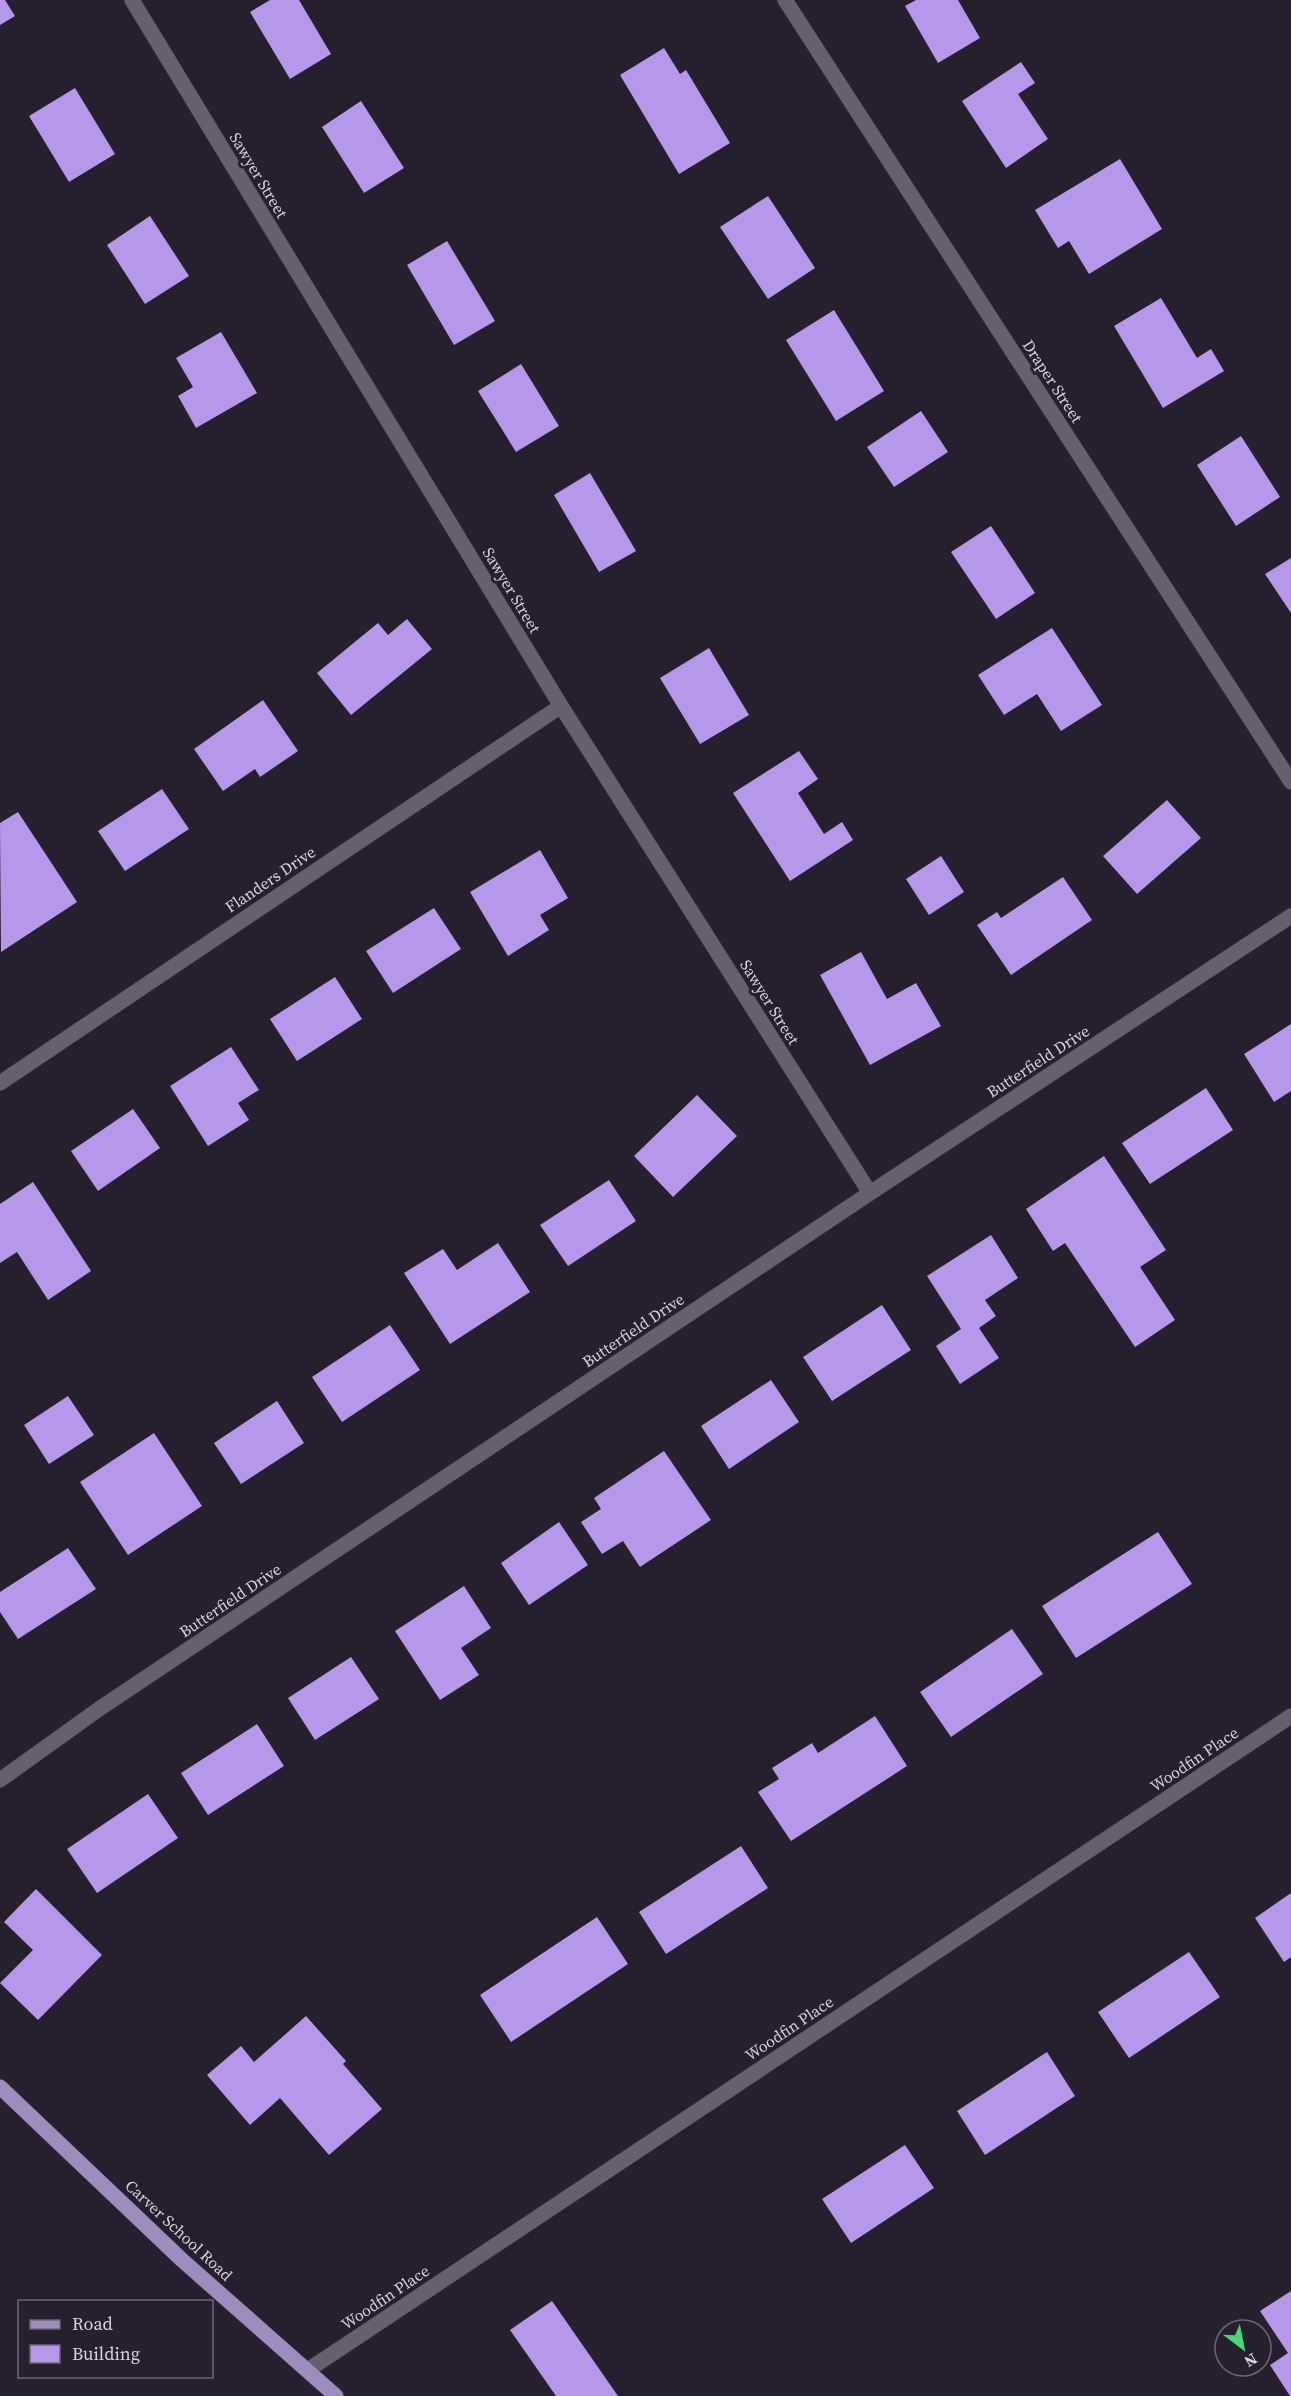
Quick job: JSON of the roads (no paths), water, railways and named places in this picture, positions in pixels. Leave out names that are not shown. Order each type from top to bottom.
[{"type":"main road","name":"Carver School Road","points":[[0,2087],[182,2260],[336,2396]]},
{"type":"street","name":"Sawyer Street","points":[[132,0],[561,706],[870,1193]]},
{"type":"street","name":"Draper Street","points":[[784,0],[1291,782]]},
{"type":"street","name":"Flanders Drive","points":[[0,1083],[561,706]]},
{"type":"street","name":"Butterfield Drive","points":[[0,1780],[99,1709],[870,1193],[1291,916]]},
{"type":"street","name":"Woodfin Place","points":[[308,2370],[1291,1716]]}]
